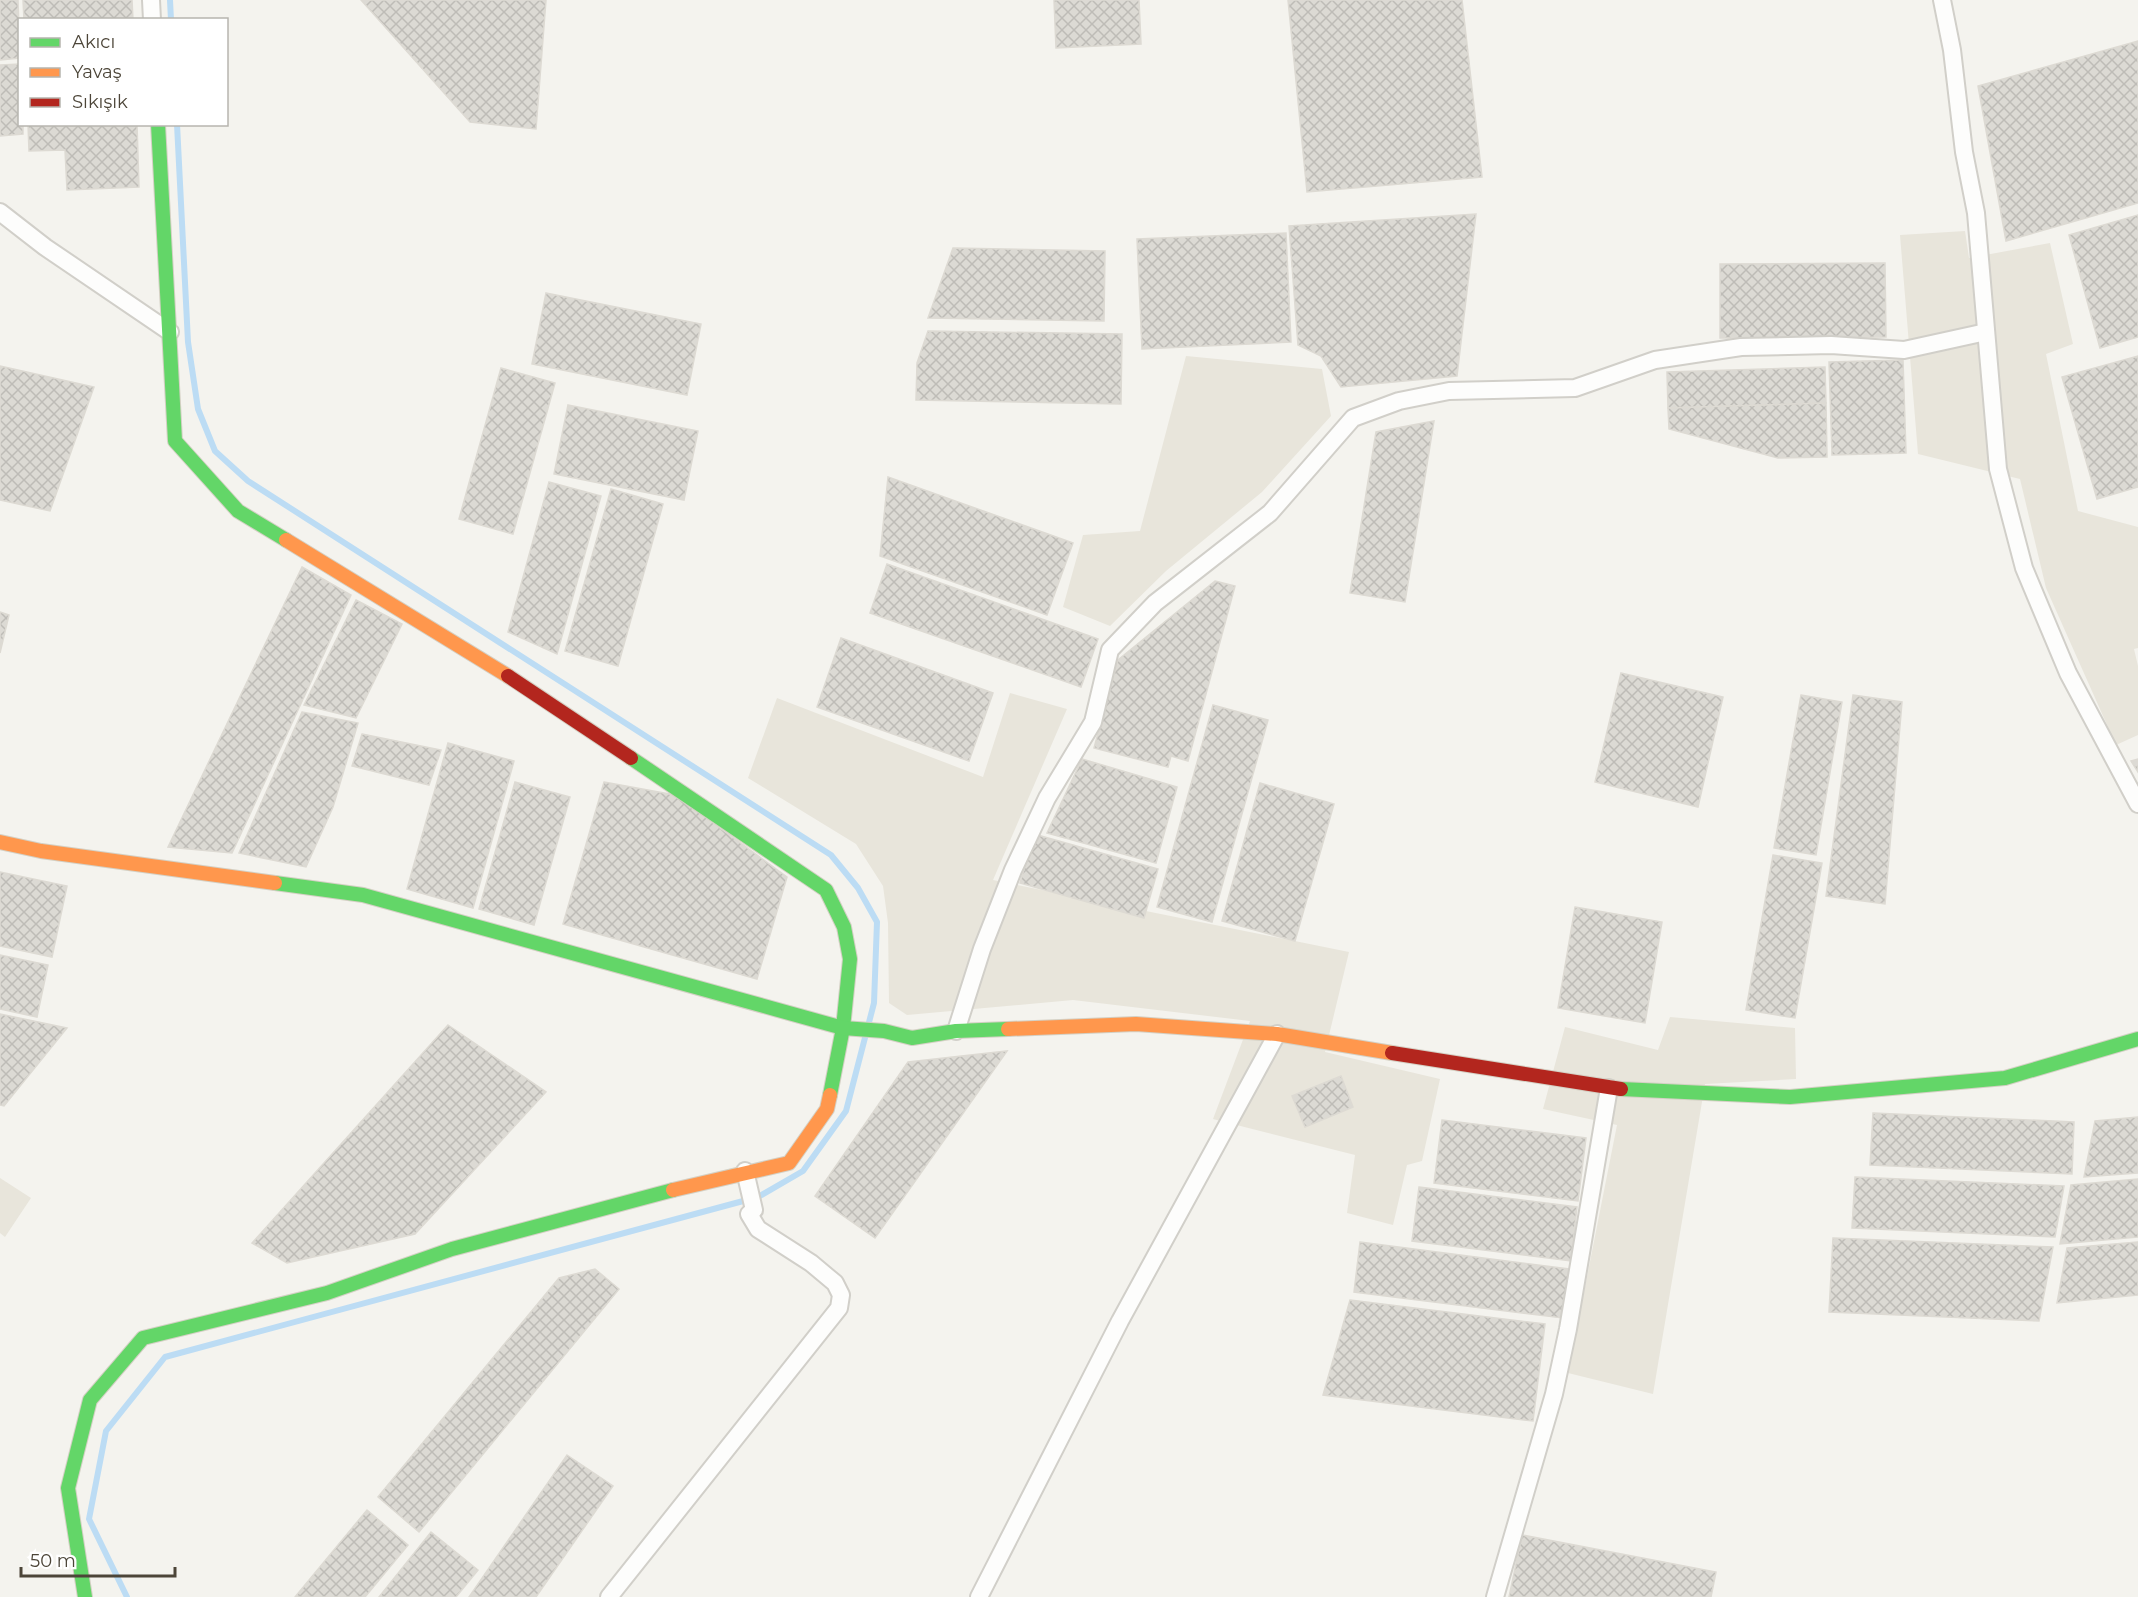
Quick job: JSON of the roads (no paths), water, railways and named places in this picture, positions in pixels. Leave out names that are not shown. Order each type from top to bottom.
[{"type":"street","points":[[151,0],[152,18]]},
{"type":"street","points":[[1942,0],[1952,50],[1964,152],[1976,213],[1998,469],[2024,568],[2068,673],[2138,804]]},
{"type":"street","points":[[85,1597],[68,1488],[90,1400],[143,1338],[327,1293],[452,1249],[746,1179],[789,1163],[827,1109],[848,1028],[850,959],[844,927],[826,890],[538,695],[237,512],[175,441],[158,126]]},
{"type":"street","points":[[0,212],[45,247],[170,332]]},
{"type":"street","points":[[956,1031],[982,949],[1013,870],[1047,798],[1093,722],[1110,650],[1155,603],[1270,513],[1353,418],[1398,401],[1449,391],[1575,388],[1655,360],[1741,346],[1831,345],[1904,350],[1986,332]]},
{"type":"street","points":[[0,842],[41,851],[363,895],[848,1028],[884,1031],[912,1038],[956,1031],[1136,1024],[1277,1034],[1609,1088],[1790,1097],[2005,1078],[2138,1039]]},
{"type":"street","points":[[979,1597],[1120,1321],[1277,1034]]},
{"type":"street","points":[[1495,1597],[1556,1383],[1609,1088]]},
{"type":"street","points":[[609,1597],[839,1308],[841,1295],[835,1283],[811,1263],[758,1229],[749,1214],[753,1210],[746,1179]]},
{"type":"waterway","points":[[170,0],[171,18]]},
{"type":"waterway","points":[[127,1597],[89,1519],[106,1431],[165,1357],[758,1197],[803,1171],[846,1111],[874,1003],[877,922],[858,888],[831,855],[248,481],[215,451],[198,409],[188,342],[177,126]]}]
